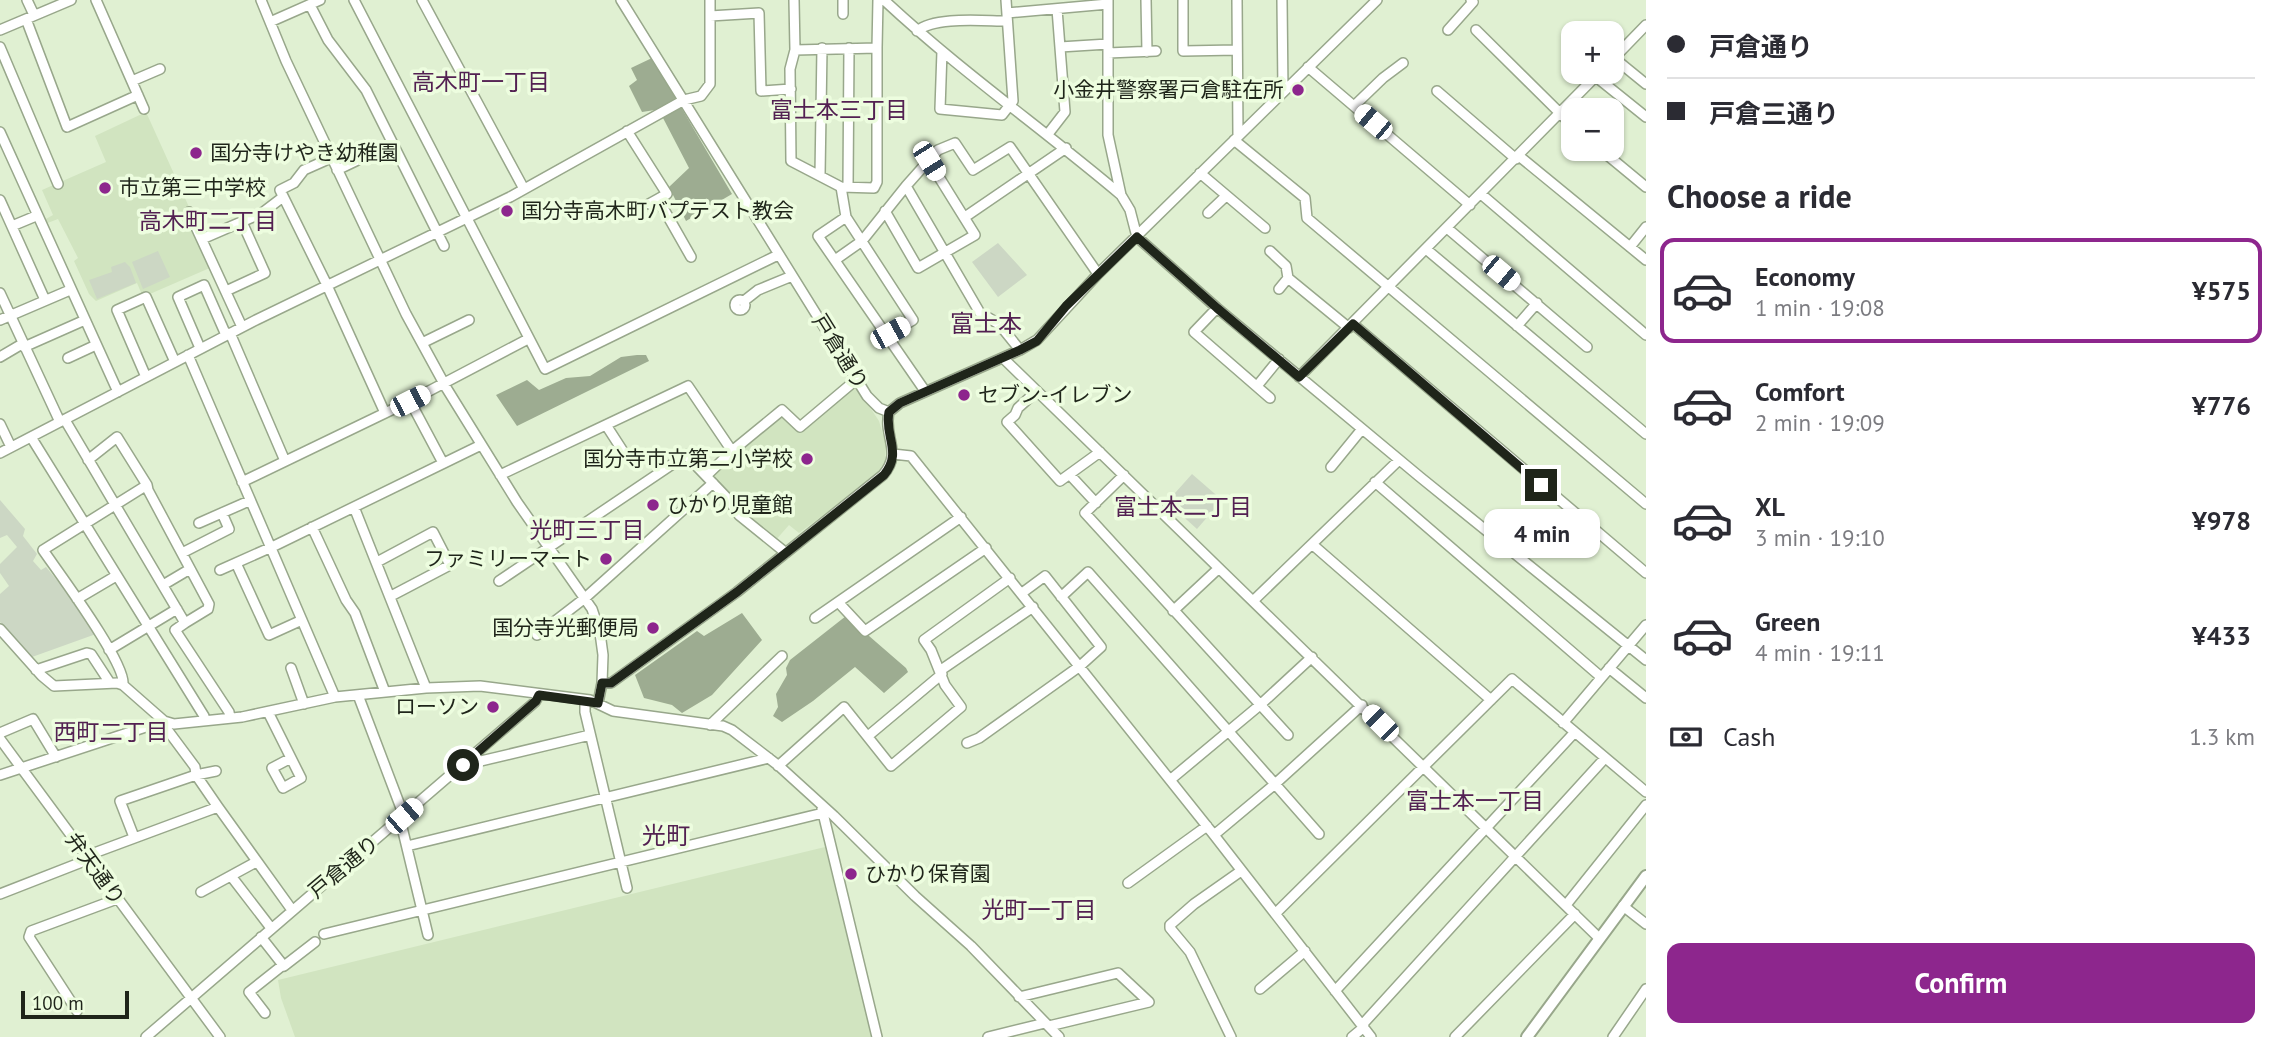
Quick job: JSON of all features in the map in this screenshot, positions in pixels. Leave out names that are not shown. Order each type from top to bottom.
[{"type":"main road","points":[[1527,1037],[1646,876]]},
{"type":"street","points":[[27,0],[30,17],[67,127],[138,95]]},
{"type":"street","points":[[0,30],[71,0]]},
{"type":"street","points":[[96,0],[144,109]]},
{"type":"street","points":[[261,0],[331,158],[444,384],[548,548],[592,609],[602,641],[602,683],[598,703]]},
{"type":"street","points":[[270,22],[320,0]]},
{"type":"street","points":[[354,0],[545,369],[778,255]]},
{"type":"street","points":[[422,0],[524,189]]},
{"type":"street","name":"戸倉通り","points":[[621,0],[857,379],[873,402],[889,412]]},
{"type":"street","points":[[0,453],[200,348],[467,219],[684,100],[701,96],[710,83],[710,0]]},
{"type":"street","points":[[794,0],[795,50],[790,69],[791,161],[845,187],[874,188],[877,182],[877,48],[884,0]]},
{"type":"street","points":[[843,0],[844,14]]},
{"type":"street","points":[[884,0],[916,31],[1066,148],[1121,195],[1130,210],[1137,237],[1217,308],[1646,660]]},
{"type":"street","points":[[942,51],[940,109],[1002,115],[1013,101],[1006,0]]},
{"type":"street","points":[[1060,47],[1151,51],[1146,0]]},
{"type":"street","points":[[1183,0],[1182,51],[1237,50]]},
{"type":"street","points":[[1237,0],[1236,138],[1305,198],[1307,218],[1646,504]]},
{"type":"street","points":[[1282,0],[1283,91]]},
{"type":"street","points":[[602,683],[611,683],[694,624],[884,475],[890,467],[893,454],[888,426],[889,412],[900,403],[1037,341],[1098,274],[1377,0]]},
{"type":"street","points":[[1448,30],[1473,2],[1471,0]]},
{"type":"street","points":[[916,31],[922,26],[943,22],[1007,17],[1108,2],[1108,135],[1121,195]]},
{"type":"street","points":[[310,5],[327,40],[366,90],[444,246]]},
{"type":"street","points":[[1048,134],[1065,112],[1057,9]]},
{"type":"street","points":[[710,16],[759,13],[761,91],[791,89]]},
{"type":"street","points":[[1624,48],[1646,26]]},
{"type":"street","points":[[1476,30],[1559,113]]},
{"type":"street","points":[[0,47],[58,184]]},
{"type":"street","points":[[820,175],[821,48]]},
{"type":"street","points":[[849,48],[846,217],[913,320],[887,335]]},
{"type":"street","points":[[795,50],[877,48]]},
{"type":"street","points":[[1354,106],[1403,63]]},
{"type":"street","points":[[1308,67],[1471,205]]},
{"type":"street","points":[[1624,67],[1646,84]]},
{"type":"street","points":[[132,82],[160,69]]},
{"type":"street","points":[[1299,377],[1587,84]]},
{"type":"street","points":[[1608,84],[1646,117]]},
{"type":"street","points":[[1437,91],[1646,260]]},
{"type":"street","points":[[627,131],[667,194],[653,201],[691,257]]},
{"type":"street","points":[[1,138],[118,392]]},
{"type":"street","points":[[835,260],[862,242],[938,150],[955,143],[973,170],[1010,147],[1098,274]]},
{"type":"street","points":[[338,170],[391,144]]},
{"type":"street","points":[[965,217],[1066,148]]},
{"type":"street","points":[[331,158],[304,170],[294,183],[280,190],[385,413]]},
{"type":"street","points":[[885,211],[918,268],[975,235],[929,161]]},
{"type":"street","points":[[1615,161],[1646,187]]},
{"type":"street","points":[[1200,173],[1265,228]]},
{"type":"street","points":[[906,186],[980,313],[999,324],[1020,350]]},
{"type":"street","points":[[1481,194],[1646,335]]},
{"type":"street","points":[[1208,213],[1227,196]]},
{"type":"street","points":[[202,239],[262,213],[283,197]]},
{"type":"street","points":[[0,201],[46,300]]},
{"type":"street","points":[[189,212],[242,327]]},
{"type":"street","points":[[12,226],[36,216]]},
{"type":"street","points":[[846,217],[818,236],[925,391]]},
{"type":"street","points":[[226,291],[265,273],[242,222]]},
{"type":"street","points":[[1630,247],[1646,227]]},
{"type":"street","points":[[1447,228],[1587,347]]},
{"type":"street","points":[[1426,249],[1646,434]]},
{"type":"street","points":[[1270,251],[1286,266],[1288,278],[1351,326],[1646,573]]},
{"type":"street","points":[[744,302],[758,290],[792,276]]},
{"type":"street","points":[[1279,289],[1288,278]]},
{"type":"street","points":[[200,348],[178,297],[204,285],[285,461]]},
{"type":"street","points":[[0,320],[70,289]]},
{"type":"street","points":[[0,293],[23,346],[62,421],[186,623]]},
{"type":"street","points":[[146,377],[117,310],[146,297],[174,362]]},
{"type":"street","points":[[1517,326],[1537,303]]},
{"type":"street","points":[[1217,308],[1194,332],[1270,398]]},
{"type":"street","points":[[0,358],[85,320]]},
{"type":"street","points":[[422,343],[458,323],[469,320]]},
{"type":"street","points":[[242,482],[444,384],[528,339]]},
{"type":"street","points":[[68,358],[96,345]]},
{"type":"street","points":[[188,355],[335,697]]},
{"type":"street","points":[[1003,358],[1599,938]]},
{"type":"street","points":[[1257,386],[1279,359]]},
{"type":"street","points":[[537,635],[585,598],[709,479],[732,451],[782,410],[800,426],[857,379]]},
{"type":"street","points":[[500,475],[688,386],[732,451]]},
{"type":"street","points":[[1037,391],[1007,422],[1060,481],[1100,452]]},
{"type":"street","points":[[410,401],[443,463]]},
{"type":"street","points":[[0,424],[11,447]]},
{"type":"street","points":[[606,425],[626,456]]},
{"type":"street","points":[[1331,467],[1362,429]]},
{"type":"street","points":[[31,437],[204,720]]},
{"type":"street","points":[[88,460],[117,437],[147,485],[209,604],[208,609],[174,630],[229,712],[230,718]]},
{"type":"street","points":[[220,570],[481,445]]},
{"type":"street","points":[[893,454],[911,456],[1276,913],[1371,1037]]},
{"type":"street","points":[[499,582],[685,455],[739,515],[786,553]]},
{"type":"street","points":[[1254,601],[1399,460]]},
{"type":"street","points":[[1070,475],[1096,503]]},
{"type":"street","points":[[1124,475],[1085,513],[1288,735]]},
{"type":"street","points":[[1375,482],[1601,677]]},
{"type":"street","points":[[123,685],[124,678],[109,650],[43,550],[147,485]]},
{"type":"street","points":[[199,523],[249,501]]},
{"type":"street","points":[[354,506],[426,688]]},
{"type":"street","points":[[182,553],[229,529],[222,513]]},
{"type":"street","points":[[815,618],[961,517]]},
{"type":"street","points":[[312,527],[346,600],[355,612],[385,692]]},
{"type":"street","points":[[377,562],[433,532],[450,565],[391,596]]},
{"type":"street","points":[[1313,545],[1490,700]]},
{"type":"street","points":[[838,602],[865,631],[986,548]]},
{"type":"street","points":[[236,563],[269,635],[302,621]]},
{"type":"street","points":[[1172,611],[1219,568]]},
{"type":"street","points":[[163,585],[190,569]]},
{"type":"street","points":[[1061,597],[1088,572],[1319,834]]},
{"type":"street","points":[[77,599],[116,576]]},
{"type":"street","points":[[967,743],[979,738],[1080,666],[1101,647],[1045,576],[1022,593]]},
{"type":"street","points":[[778,766],[844,707],[891,766],[961,707],[945,685],[924,640],[1010,578]]},
{"type":"street","points":[[868,736],[941,672],[1033,607]]},
{"type":"street","points":[[109,650],[177,609]]},
{"type":"street","points":[[1563,723],[1646,625]]},
{"type":"street","points":[[0,629],[54,686],[110,683],[123,685],[164,721],[174,724],[268,712],[335,697],[480,686],[585,700],[613,711],[732,730],[778,766],[971,946],[1059,1037]]},
{"type":"street","points":[[36,670],[87,653],[91,654],[110,683]]},
{"type":"street","points":[[710,725],[782,656]]},
{"type":"street","points":[[1170,780],[1260,705],[1312,657]]},
{"type":"street","points":[[291,668],[304,704]]},
{"type":"street","points":[[1609,668],[1646,698]]},
{"type":"street","points":[[1276,913],[1512,679],[1646,792]]},
{"type":"street","points":[[358,695],[402,818],[428,935]]},
{"type":"street","name":"戸倉通り","points":[[146,1037],[463,765],[536,701],[539,695]]},
{"type":"street","points":[[585,700],[584,712],[627,888]]},
{"type":"street","points":[[1214,835],[1362,705]]},
{"type":"street","points":[[268,712],[291,758]]},
{"type":"street","points":[[0,733],[33,719],[56,757]]},
{"type":"street","points":[[0,775],[164,721]]},
{"type":"street","points":[[164,721],[166,728],[195,767],[196,775],[292,910]]},
{"type":"street","points":[[1335,992],[1573,733]]},
{"type":"street","points":[[463,765],[590,735]]},
{"type":"street","name":"弁天通り","points":[[0,739],[220,1037]]},
{"type":"street","points":[[407,846],[769,758]]},
{"type":"street","points":[[1352,1037],[1605,758]]},
{"type":"street","points":[[134,837],[120,802],[196,775],[216,771]]},
{"type":"street","points":[[1566,905],[1646,805]]},
{"type":"street","points":[[0,894],[82,862],[86,856],[218,807]]},
{"type":"street","points":[[324,934],[621,862],[822,808]]},
{"type":"street","points":[[822,808],[877,1037]]},
{"type":"street","points":[[1128,883],[1207,826]]},
{"type":"street","points":[[201,892],[256,862]]},
{"type":"street","points":[[1231,1037],[1190,952],[1170,925],[1194,904],[1241,871]]},
{"type":"street","points":[[231,876],[271,928]]},
{"type":"street","points":[[77,1010],[29,937],[31,930],[117,899]]},
{"type":"street","points":[[1623,906],[1646,924]]},
{"type":"street","points":[[1455,1037],[1575,914]]},
{"type":"street","points":[[261,937],[283,965]]},
{"type":"street","points":[[265,1013],[249,992],[315,942]]},
{"type":"street","points":[[1260,989],[1305,951]]},
{"type":"street","points":[[988,1037],[1149,1002],[1118,973],[1019,997]]},
{"type":"street","points":[[1613,1037],[1646,989]]},
{"type":"shaded area","points":[[652,58],[732,194],[686,221],[669,187],[689,168],[663,118],[655,110],[642,112],[629,86],[637,80],[631,68]]},
{"type":"shaded area","points":[[146,112],[189,207],[185,209],[212,267],[143,297],[137,283],[96,301],[89,294],[74,261],[78,258],[58,219],[45,224],[44,220],[53,215],[42,190],[106,162],[95,136]]},
{"type":"shaded area","points":[[998,243],[1027,275],[998,297],[972,262]]},
{"type":"shaded area","points":[[158,251],[170,277],[143,289],[132,262]]},
{"type":"shaded area","points":[[125,262],[130,267],[136,283],[97,299],[89,280],[112,272],[111,267]]},
{"type":"shaded area","points":[[646,355],[649,361],[517,426],[496,395],[527,380],[539,390],[566,378],[590,376],[621,357]]},
{"type":"shaded area","name":"国分寺市立第二小学校","points":[[855,385],[879,421],[886,445],[885,463],[875,477],[799,533],[789,525],[775,541],[742,512],[711,475],[781,413],[800,431]]},
{"type":"shaded area","points":[[1192,474],[1222,500],[1197,529],[1167,502]]},
{"type":"shaded area","points":[[0,500],[25,529],[23,536],[37,554],[33,561],[41,570],[46,567],[96,634],[32,657],[0,622],[0,594],[9,586],[0,573],[0,564],[17,547],[7,535],[0,538]]},
{"type":"shaded area","points":[[742,613],[762,640],[712,695],[682,713],[672,705],[644,698],[635,675],[697,631],[704,636]]},
{"type":"shaded area","points":[[846,616],[908,672],[884,693],[855,667],[782,722],[773,716],[778,707],[776,694],[787,675],[786,668],[790,660]]},
{"type":"shaded area","points":[[825,847],[872,1037],[295,1037],[281,998],[278,980]]},
{"type":"place","name":"小金井警察署戸倉駐在所","points":[[1298,90]]},
{"type":"place","name":"国分寺けやき幼稚園","points":[[196,153]]},
{"type":"place","name":"市立第三中学校","points":[[105,188]]},
{"type":"place","name":"国分寺高木町バプテスト教会","points":[[507,211]]},
{"type":"place","name":"セブン-イレブン","points":[[964,395]]},
{"type":"place","name":"国分寺市立第二小学校","points":[[807,459]]},
{"type":"place","name":"ひかり児童館","points":[[653,505]]},
{"type":"place","name":"ファミリーマート","points":[[606,559]]},
{"type":"place","name":"国分寺光郵便局","points":[[653,628]]},
{"type":"place","name":"ローソン","points":[[493,707]]},
{"type":"place","name":"ひかり保育園","points":[[851,874]]},
{"type":"district","name":"高木町一丁目","points":[[481,82]]},
{"type":"district","name":"富士本三丁目","points":[[839,110]]},
{"type":"district","name":"高木町二丁目","points":[[208,221]]},
{"type":"district","name":"富士本","points":[[986,324]]},
{"type":"district","name":"富士本二丁目","points":[[1183,507]]},
{"type":"district","name":"光町三丁目","points":[[587,530]]},
{"type":"district","name":"西町二丁目","points":[[111,732]]},
{"type":"district","name":"富士本一丁目","points":[[1475,801]]},
{"type":"district","name":"光町","points":[[666,836]]},
{"type":"district","name":"光町一丁目","points":[[1039,910]]},
{"type":"route","points":[[463,765],[536,701],[539,695],[598,703],[602,683],[611,683],[737,592],[884,475],[893,460],[893,448],[888,432],[889,412],[900,403],[1037,341],[1066,306],[1137,237],[1299,377],[1353,324],[1541,485]]}]
